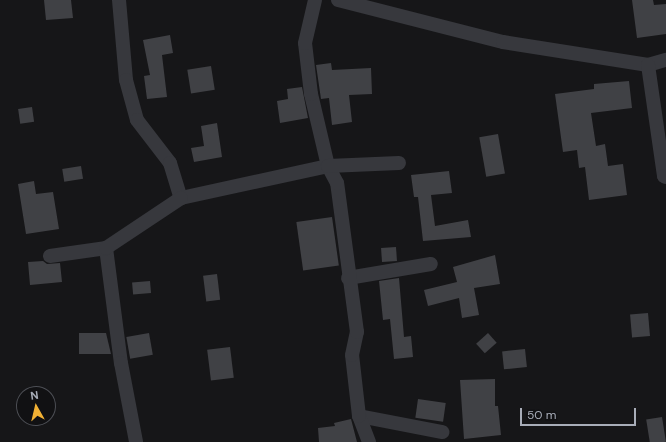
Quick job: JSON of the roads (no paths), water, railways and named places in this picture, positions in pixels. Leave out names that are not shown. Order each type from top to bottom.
[{"type":"street","points":[[119,0],[126,80],[137,120],[170,163],[181,198]]},
{"type":"street","points":[[315,0],[305,43],[311,94],[328,166],[337,183],[348,278],[357,332],[352,355],[359,416],[369,442]]},
{"type":"street","points":[[338,0],[503,42],[648,65],[666,60]]},
{"type":"street","points":[[648,65],[664,176],[666,177]]},
{"type":"street","points":[[50,256],[106,248],[181,198],[328,166],[399,163]]},
{"type":"street","points":[[106,248],[121,363],[136,442]]},
{"type":"street","points":[[348,278],[431,264]]},
{"type":"street","points":[[359,416],[442,432]]}]
